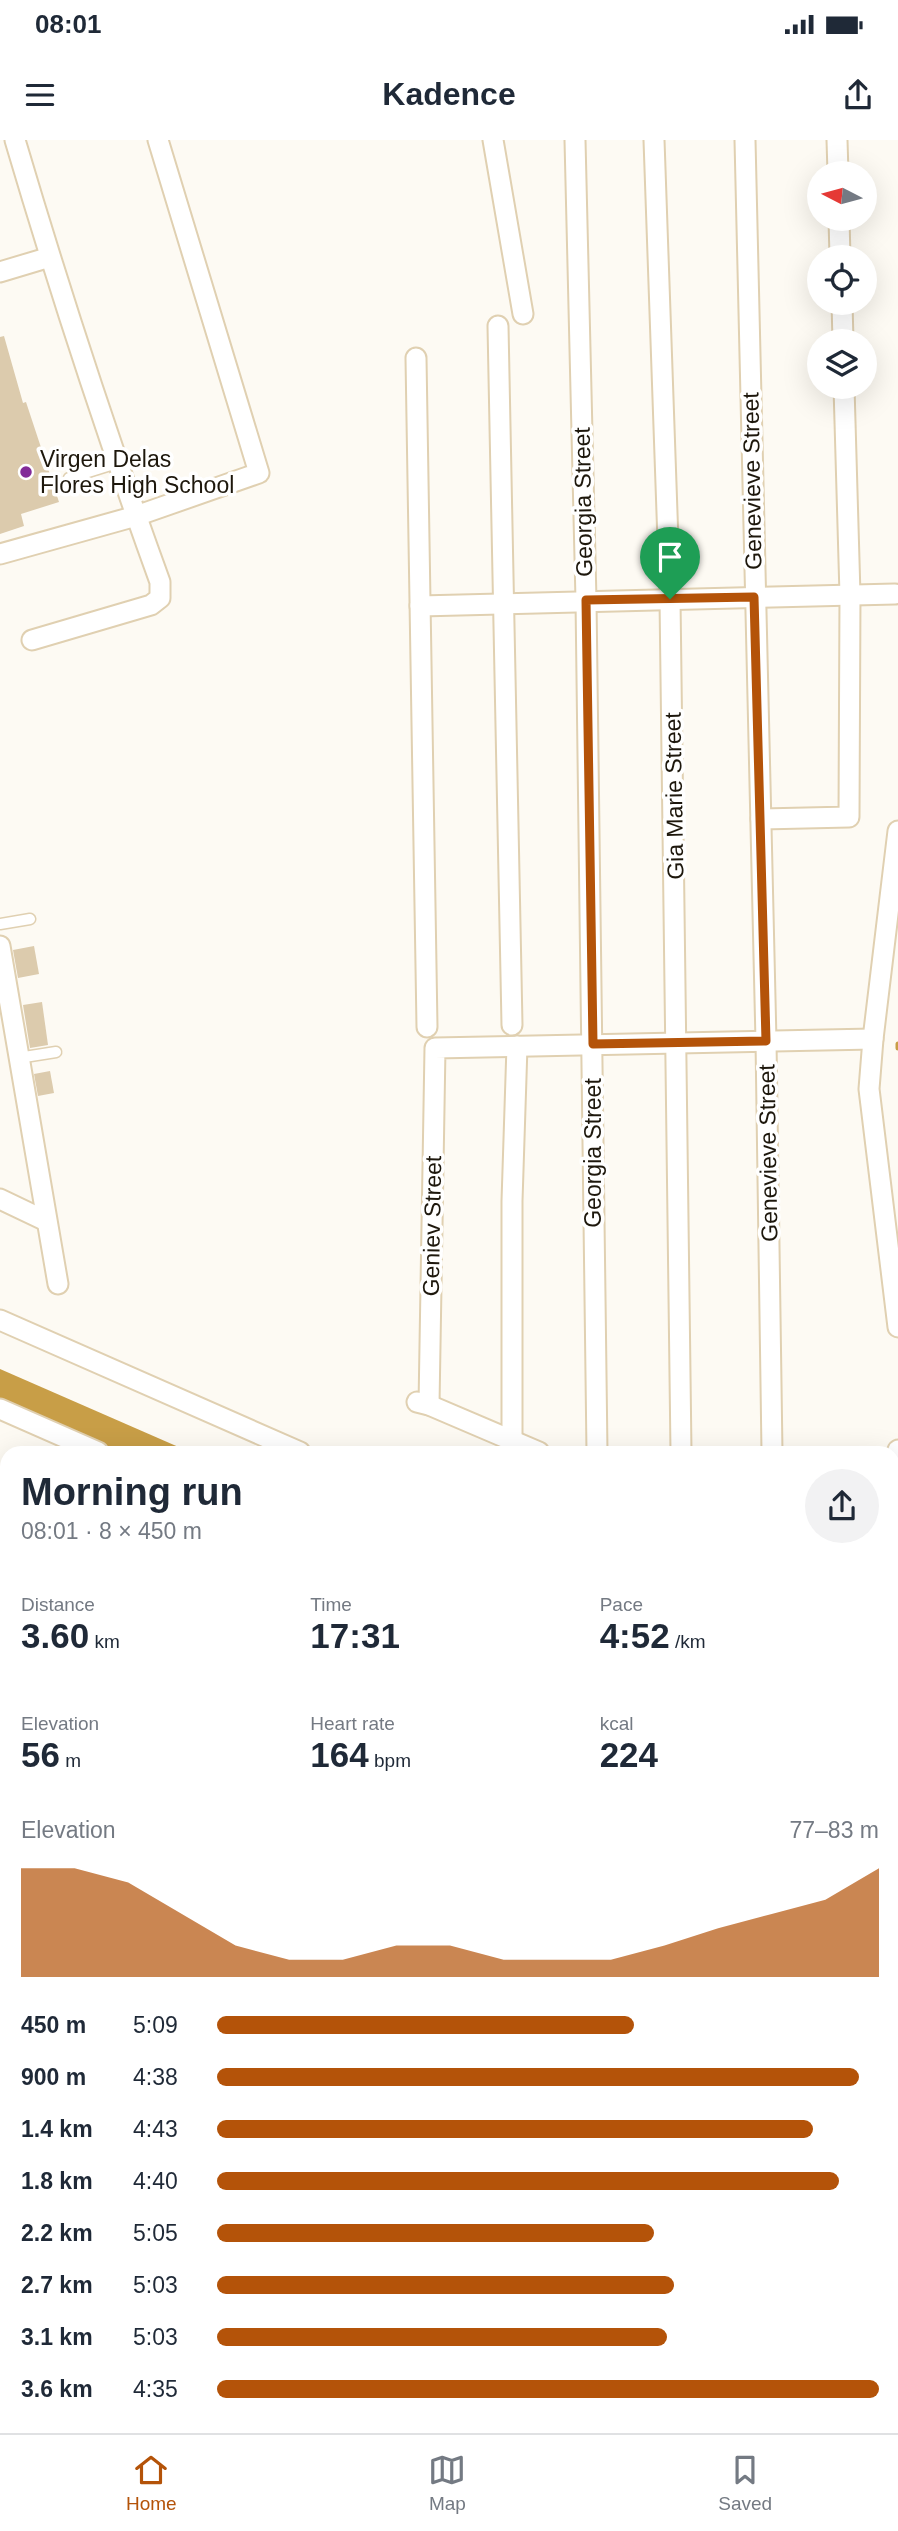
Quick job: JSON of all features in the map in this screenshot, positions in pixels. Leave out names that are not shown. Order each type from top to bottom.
[{"type":"street","points":[[15,140],[117,463],[160,582],[160,598],[150,605],[32,640]]},
{"type":"street","points":[[0,554],[136,516],[259,473],[158,140]]},
{"type":"street","points":[[493,140],[523,314]]},
{"type":"street","name":"Georgia Street","points":[[575,140],[586,600],[597,1446]]},
{"type":"street","name":"Gia Marie Street","points":[[654,140],[670,599],[678,1042],[681,1446]]},
{"type":"street","name":"Genevieve Street","points":[[745,140],[766,1041],[772,1446]]},
{"type":"street","points":[[837,140],[838,161]]},
{"type":"street","points":[[0,272],[50,257]]},
{"type":"street","points":[[498,326],[512,1025]]},
{"type":"street","points":[[416,358],[427,1027]]},
{"type":"street","points":[[761,819],[849,817],[850,595],[844,399]]},
{"type":"street","points":[[420,606],[894,594]]},
{"type":"street","points":[[898,831],[869,1089],[898,1327]]},
{"type":"street","points":[[0,946],[58,1284]]},
{"type":"street","points":[[526,1446],[512,1440],[512,1201],[517,1046],[873,1039]]},
{"type":"street","name":"Geniev Street","points":[[512,1440],[422,1403],[435,1048],[517,1046]]},
{"type":"street","points":[[0,1199],[46,1221]]},
{"type":"street","points":[[0,1320],[286,1446]]},
{"type":"street","points":[[0,1409],[84,1446]]},
{"type":"lane","points":[[69,478],[117,463]]},
{"type":"lane","points":[[0,924],[30,919]]},
{"type":"lane","points":[[19,1058],[56,1052]]},
{"type":"shaded area","points":[[0,1369],[176,1446],[107,1446],[0,1398]]},
{"type":"building","name":"Virgen Delas Flores High School","points":[[4,336],[23,403],[26,402],[59,502],[21,514],[24,526],[0,534],[0,337]]},
{"type":"building","points":[[34,946],[39,974],[18,978],[13,950]]},
{"type":"building","points":[[42,1002],[48,1045],[30,1048],[23,1005]]},
{"type":"building","points":[[50,1071],[54,1093],[38,1096],[34,1074]]},
{"type":"place","name":"Virgen Delas Flores High School","points":[[26,472]]},
{"type":"route","points":[[754,597],[766,1041],[593,1044],[586,600],[670,599],[754,597]]}]
